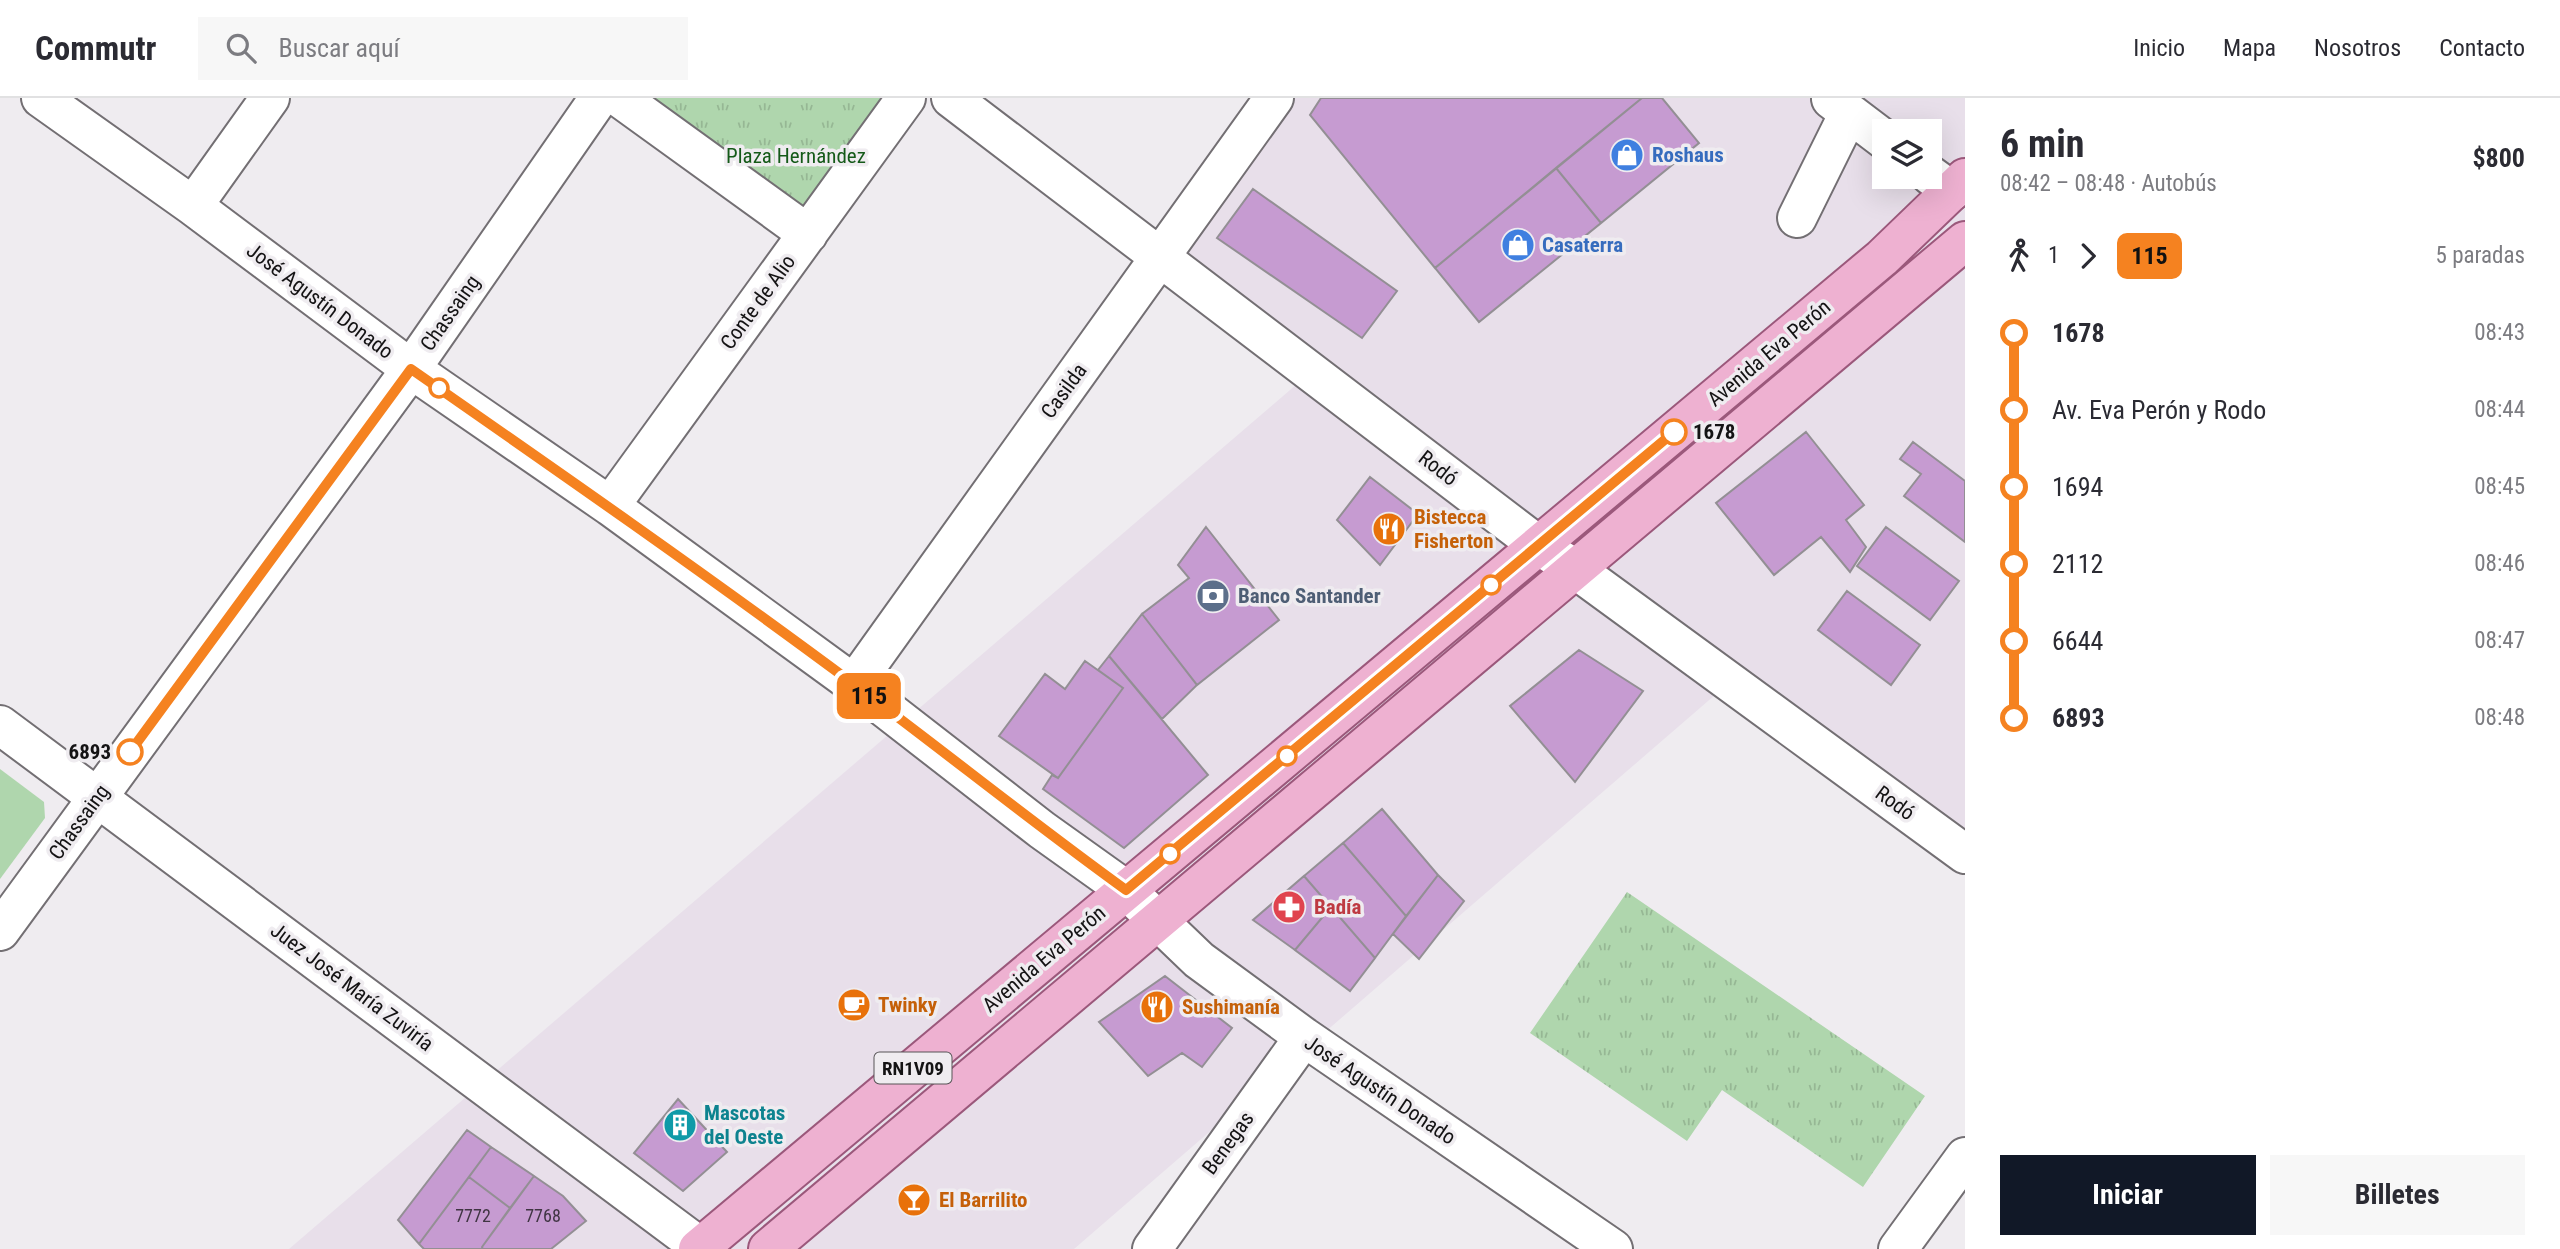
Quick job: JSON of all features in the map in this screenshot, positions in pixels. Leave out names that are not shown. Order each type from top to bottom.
[{"type":"main road","name":"Avenida Eva Perón","points":[[701,1248],[1882,258],[1949,181]]},
{"type":"main road","name":"Avenida Eva Perón","points":[[768,1249],[1965,241]]},
{"type":"street","name":"José Agustín Donado","points":[[41,98],[193,206],[411,369],[610,506],[854,684],[1042,830],[1126,890],[1199,960],[1304,1037],[1613,1249]]},
{"type":"street","points":[[193,206],[270,98]]},
{"type":"street","name":"Chassaing","points":[[0,931],[411,369],[599,98]]},
{"type":"street","points":[[620,98],[808,233]]},
{"type":"street","name":"Conte de Alio","points":[[610,506],[906,98]]},
{"type":"street","name":"Rodó","points":[[951,98],[1538,545],[1575,569],[1965,854]]},
{"type":"street","name":"Casilda","points":[[854,684],[1274,98]]},
{"type":"street","points":[[1797,218],[1840,105],[1872,130]]},
{"type":"street","name":"Juez José María Zuviría","points":[[0,725],[701,1248]]},
{"type":"street","name":"Benegas","points":[[1152,1249],[1304,1037]]},
{"type":"street","points":[[1898,1249],[1965,1157]]},
{"type":"shaded area","points":[[1274,98],[1965,98],[1965,854],[1730,682],[1074,1249],[289,1249],[1311,372],[1160,256]]},
{"type":"green space","name":"Plaza Hernández","points":[[620,98],[906,98],[808,234]]},
{"type":"green space","points":[[0,769],[44,802],[45,818],[0,879]]},
{"type":"green space","points":[[1627,892],[1925,1096],[1863,1187],[1722,1090],[1687,1141],[1530,1033]]},
{"type":"building","points":[[1321,98],[1642,98],[1435,268],[1310,115]]},
{"type":"building","name":"Roshaus","points":[[1642,98],[1662,98],[1699,143],[1601,223],[1556,168]]},
{"type":"building","name":"Casaterra","points":[[1556,168],[1601,223],[1479,322],[1435,268]]},
{"type":"building","points":[[1253,189],[1397,291],[1362,338],[1217,238]]},
{"type":"building","points":[[1806,432],[1864,505],[1846,520],[1866,547],[1850,572],[1821,537],[1774,575],[1716,503]]},
{"type":"building","points":[[1913,442],[1965,481],[1965,542],[1904,496],[1921,474],[1900,459]]},
{"type":"building","points":[[1370,477],[1418,514],[1380,565],[1337,520]]},
{"type":"building","name":"Banco Santander","points":[[1206,527],[1279,620],[1197,685],[1142,614],[1189,578],[1178,565]]},
{"type":"building","points":[[1886,527],[1959,581],[1930,620],[1857,566]]},
{"type":"building","points":[[1847,591],[1920,645],[1891,685],[1818,630]]},
{"type":"building","points":[[1142,614],[1197,685],[1162,719],[1109,656]]},
{"type":"building","points":[[1579,650],[1643,691],[1575,782],[1510,706]]},
{"type":"building","points":[[1109,656],[1208,775],[1124,848],[1043,789],[1052,775],[1058,778],[1123,688],[1098,670]]},
{"type":"building","points":[[1085,661],[1123,688],[1058,778],[999,736],[1045,674],[1065,689]]},
{"type":"building","points":[[1382,809],[1438,875],[1406,916],[1343,843]]},
{"type":"building","points":[[1343,843],[1406,916],[1375,958],[1304,876]]},
{"type":"building","points":[[1438,875],[1464,901],[1419,959],[1393,934]]},
{"type":"building","points":[[1304,876],[1331,907],[1295,950],[1253,920]]},
{"type":"building","points":[[1331,907],[1375,958],[1350,991],[1295,950]]},
{"type":"building","points":[[1165,976],[1232,1028],[1202,1067],[1182,1053],[1148,1076],[1099,1022]]},
{"type":"building","name":"Mascotas del Oeste","points":[[678,1099],[727,1152],[683,1191],[634,1153]]},
{"type":"building","points":[[467,1130],[491,1147],[419,1244],[398,1220]]},
{"type":"building","points":[[491,1147],[534,1176],[510,1208],[469,1177]]},
{"type":"building","points":[[534,1176],[563,1196],[586,1221],[551,1249],[483,1249],[482,1247]]},
{"type":"building","points":[[469,1177],[510,1208],[483,1249],[424,1249],[419,1244]]},
{"type":"bus line","name":"115","points":[[130,752],[411,369],[610,506],[875,700],[1042,830],[1126,890],[1674,432]]},
{"type":"place","name":"Roshaus","points":[[1627,155]]},
{"type":"place","name":"Casaterra","points":[[1518,245]]},
{"type":"place","name":"1678","points":[[1674,432]]},
{"type":"place","name":"Bistecca Fisherton","points":[[1389,529]]},
{"type":"place","name":"Banco Santander","points":[[1213,596]]},
{"type":"place","name":"6893","points":[[130,752]]},
{"type":"place","name":"Badía","points":[[1289,907]]},
{"type":"place","name":"Twinky","points":[[854,1005]]},
{"type":"place","name":"Sushimanía","points":[[1157,1007]]},
{"type":"place","name":"Mascotas del Oeste","points":[[680,1125]]},
{"type":"place","name":"El Barrilito","points":[[914,1200]]}]
